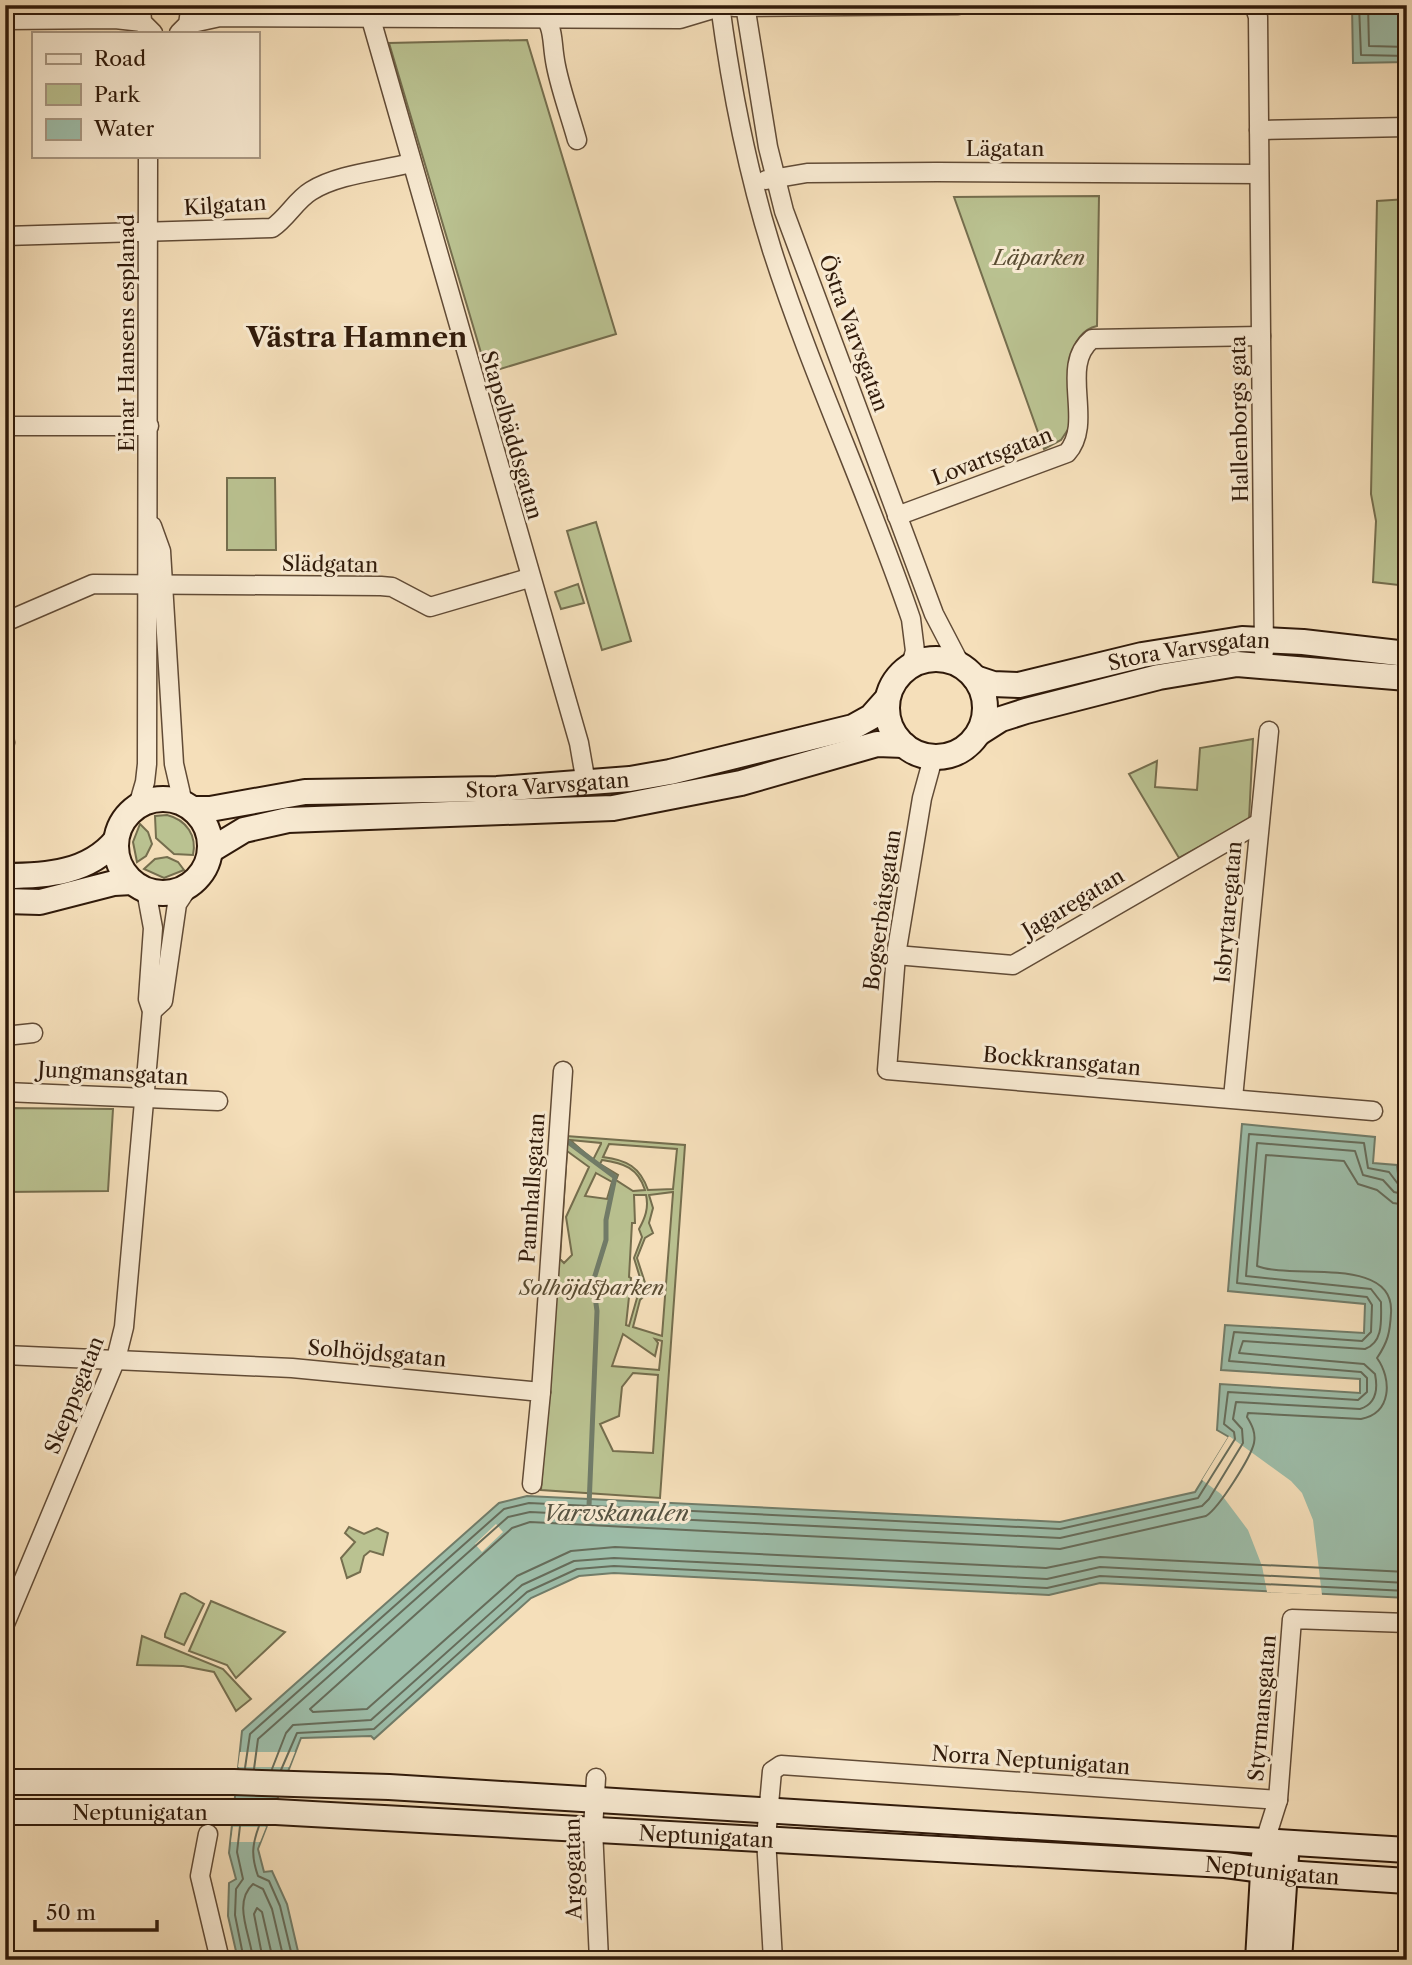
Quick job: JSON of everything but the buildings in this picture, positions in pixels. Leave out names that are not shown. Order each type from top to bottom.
[{"type":"street","points":[[5,6],[112,5]]},
{"type":"street","points":[[183,30],[191,5]]},
{"type":"street","points":[[214,5],[548,20],[680,19],[716,6],[958,5]]},
{"type":"street","points":[[183,30],[220,17],[371,10],[417,5]]},
{"type":"street","points":[[536,5],[554,33],[556,64],[577,140]]},
{"type":"street","name":"Hallenborgs gata","points":[[1254,5],[1258,17],[1264,664]]},
{"type":"street","points":[[716,6],[734,103],[753,184],[790,301],[911,619],[915,651],[911,666]]},
{"type":"street","name":"Östra Varvsgatan","points":[[746,6],[774,177],[941,631],[967,671]]},
{"type":"street","name":"Stapelbäddsgatan","points":[[371,10],[411,163],[529,578],[579,743],[586,783]]},
{"type":"street","points":[[5,20],[115,19],[146,25]]},
{"type":"street","points":[[1259,130],[1407,128]]},
{"type":"street","name":"Einar Hansens esplanad","points":[[138,806],[147,764],[155,584],[160,551],[148,511],[148,158]]},
{"type":"street","name":"Kilgatan","points":[[5,236],[272,228],[285,219],[308,192],[323,185],[411,163]]},
{"type":"street","name":"Lägatan","points":[[753,184],[774,177],[807,173],[984,171],[1259,174]]},
{"type":"street","name":"Lovartsgatan","points":[[897,516],[1067,453],[1075,444],[1078,426],[1078,357],[1082,347],[1092,339],[1261,337]]},
{"type":"street","points":[[5,426],[149,426]]},
{"type":"street","name":"Slädgatan","points":[[5,622],[93,584],[381,586],[392,587],[430,607],[529,578]]},
{"type":"street","name":"Einar Hansens esplanad","points":[[155,584],[173,764],[188,806]]},
{"type":"street","name":"Stora Varvsgatan","points":[[138,806],[160,799],[188,806],[305,792],[497,789],[586,783],[670,772],[853,727],[870,717],[887,699],[894,682],[911,666],[932,659],[967,671],[993,684],[1019,685],[1184,646],[1264,639],[1407,654]]},
{"type":"street","name":"Stora Varvsgatan","points":[[211,850],[244,830],[288,820],[613,808],[741,783],[877,744],[904,745],[912,751],[933,758],[961,751],[979,733],[1001,719],[1159,677],[1211,667],[1264,664],[1407,678]]},
{"type":"street","points":[[967,671],[985,701],[985,713],[979,733]]},
{"type":"street","points":[[887,699],[890,728],[904,745]]},
{"type":"street","name":"Isbrytaregatan","points":[[1233,1098],[1269,731]]},
{"type":"street","name":"Bogserbåtsgatan","points":[[887,1070],[896,955],[922,798],[933,758]]},
{"type":"street","points":[[138,806],[123,820],[116,840],[122,870],[139,886],[153,928],[148,999],[152,1011],[144,1096]]},
{"type":"street","points":[[152,1011],[163,1002],[177,904],[204,870],[211,850],[207,827],[188,806]]},
{"type":"street","name":"Jagaregatan","points":[[896,955],[1013,965],[1259,823]]},
{"type":"street","points":[[5,876],[61,872],[96,860],[116,840]]},
{"type":"street","points":[[5,901],[40,902],[114,883],[168,893],[189,886]]},
{"type":"street","points":[[5,1036],[33,1033]]},
{"type":"street","name":"Bockkransgatan","points":[[887,1070],[1373,1111]]},
{"type":"street","name":"Pannhallsgatan","points":[[541,1392],[563,1071]]},
{"type":"street","name":"Jungmansgatan","points":[[5,1092],[218,1101]]},
{"type":"street","name":"Skeppsgatan","points":[[5,1624],[116,1359],[126,1313],[144,1096]]},
{"type":"street","name":"Solhöjdsgatan","points":[[5,1355],[292,1368],[541,1392]]},
{"type":"street","points":[[532,1484],[541,1392]]},
{"type":"street","name":"Styrmansgatan","points":[[1276,1842],[1292,1619],[1407,1623]]},
{"type":"street","name":"Norra Neptunigatan","points":[[768,1810],[772,1771],[781,1765],[1278,1800]]},
{"type":"street","name":"Neptunigatan","points":[[5,1782],[234,1782],[596,1788],[768,1810],[1407,1850]]},
{"type":"street","name":"Argogatan","points":[[596,1788],[593,1829],[598,1960]]},
{"type":"street","points":[[768,1810],[766,1838],[773,1960]]},
{"type":"street","name":"Neptunigatan","points":[[5,1812],[276,1812],[1225,1865],[1407,1881]]},
{"type":"street","points":[[208,1834],[200,1876],[220,1960]]},
{"type":"street","points":[[1258,1960],[1274,1871],[1276,1842]]},
{"type":"street","points":[[1274,1871],[1279,1960]]},
{"type":"green space","points":[[527,40],[616,334],[487,373],[389,43]]},
{"type":"green space","name":"Läparken","points":[[1099,196],[1097,326],[1085,331],[1072,353],[1069,383],[1071,425],[1061,440],[1044,449],[954,197]]},
{"type":"green space","points":[[1407,199],[1407,586],[1373,582],[1376,521],[1371,494],[1377,201]]},
{"type":"green space","points":[[227,478],[275,478],[276,550],[227,550]]},
{"type":"green space","points":[[596,522],[631,641],[602,650],[567,531]]},
{"type":"green space","points":[[578,584],[584,603],[561,609],[555,592]]},
{"type":"green space","points":[[1253,739],[1249,820],[1179,858],[1129,774],[1157,761],[1155,787],[1197,790],[1200,748]]},
{"type":"green space","points":[[167,815],[180,821],[189,830],[193,841],[193,855],[174,854],[156,838],[155,816]]},
{"type":"green space","points":[[140,824],[148,832],[152,844],[146,856],[137,862],[133,842]]},
{"type":"green space","points":[[167,857],[178,862],[184,870],[164,878],[144,869],[155,859]]},
{"type":"green space","points":[[5,1108],[113,1109],[108,1191],[5,1192]]},
{"type":"green space","name":"Solhöjdsparken","points":[[566,1136],[685,1145],[660,1498],[541,1490]],"holes":[[[570,1140],[601,1143],[593,1160]],[[609,1144],[677,1149],[673,1189],[648,1190],[637,1170],[603,1157]],[[567,1151],[589,1167],[566,1217],[572,1255],[564,1263],[560,1259]],[[602,1160],[629,1168],[638,1176],[645,1190],[633,1191],[616,1180],[618,1175],[600,1164]],[[596,1173],[612,1182],[607,1199],[585,1196]],[[673,1192],[662,1336],[633,1327],[640,1300],[648,1292],[637,1258],[645,1238],[653,1233],[649,1223],[653,1208],[649,1195]],[[634,1195],[646,1195],[646,1213],[639,1229],[642,1237],[634,1258],[641,1281],[635,1290],[637,1298],[629,1326],[626,1325],[631,1278],[632,1223],[635,1223]],[[623,1334],[655,1356],[658,1343],[655,1339],[662,1341],[659,1370],[612,1366]],[[633,1373],[658,1375],[653,1453],[613,1451],[600,1424],[619,1416],[622,1387]]]},
{"type":"green space","points":[[349,1527],[364,1534],[377,1528],[388,1533],[383,1555],[370,1551],[364,1556],[360,1572],[347,1578],[341,1558],[355,1542],[345,1533]]},
{"type":"green space","points":[[185,1593],[204,1604],[184,1645],[165,1637],[165,1634],[181,1594]]},
{"type":"green space","points":[[211,1601],[285,1632],[236,1678],[227,1665],[189,1651]]},
{"type":"green space","points":[[142,1636],[223,1669],[251,1699],[236,1711],[214,1672],[183,1666],[137,1665]]},
{"type":"water","points":[[1352,5],[1407,5],[1407,62],[1353,63]]},
{"type":"water","name":"Varvskanalen","points":[[1242,1124],[1375,1137],[1373,1163],[1397,1165],[1398,1174],[1407,1179],[1407,1598],[1100,1583],[1049,1595],[614,1573],[579,1576],[531,1598],[374,1739],[371,1736],[301,1738],[258,1849],[264,1872],[272,1871],[287,1904],[300,1960],[238,1960],[228,1916],[229,1883],[236,1879],[229,1853],[242,1731],[499,1503],[527,1496],[1060,1522],[1195,1492],[1229,1437],[1217,1430],[1220,1384],[1360,1393],[1360,1379],[1221,1370],[1225,1325],[1364,1333],[1365,1304],[1228,1291]]},
{"type":"pier","points":[[1229,1436],[1291,1481],[1302,1493],[1313,1520],[1322,1595],[1267,1592],[1262,1566],[1248,1530],[1221,1494],[1202,1480]]},
{"type":"pier","points":[[496,1524],[503,1532],[482,1552],[475,1544]]},
{"type":"pier","points":[[240,1752],[295,1752],[289,1767],[238,1767]]},
{"type":"pier","points":[[233,1827],[266,1827],[260,1842],[231,1842]]},
{"type":"waterway","name":"Varvskanalen","points":[[568,1142],[615,1177],[606,1220],[606,1240],[593,1282],[597,1311],[589,1506]]},
{"type":"district","name":"Västra Hamnen","points":[[357,337]]}]
